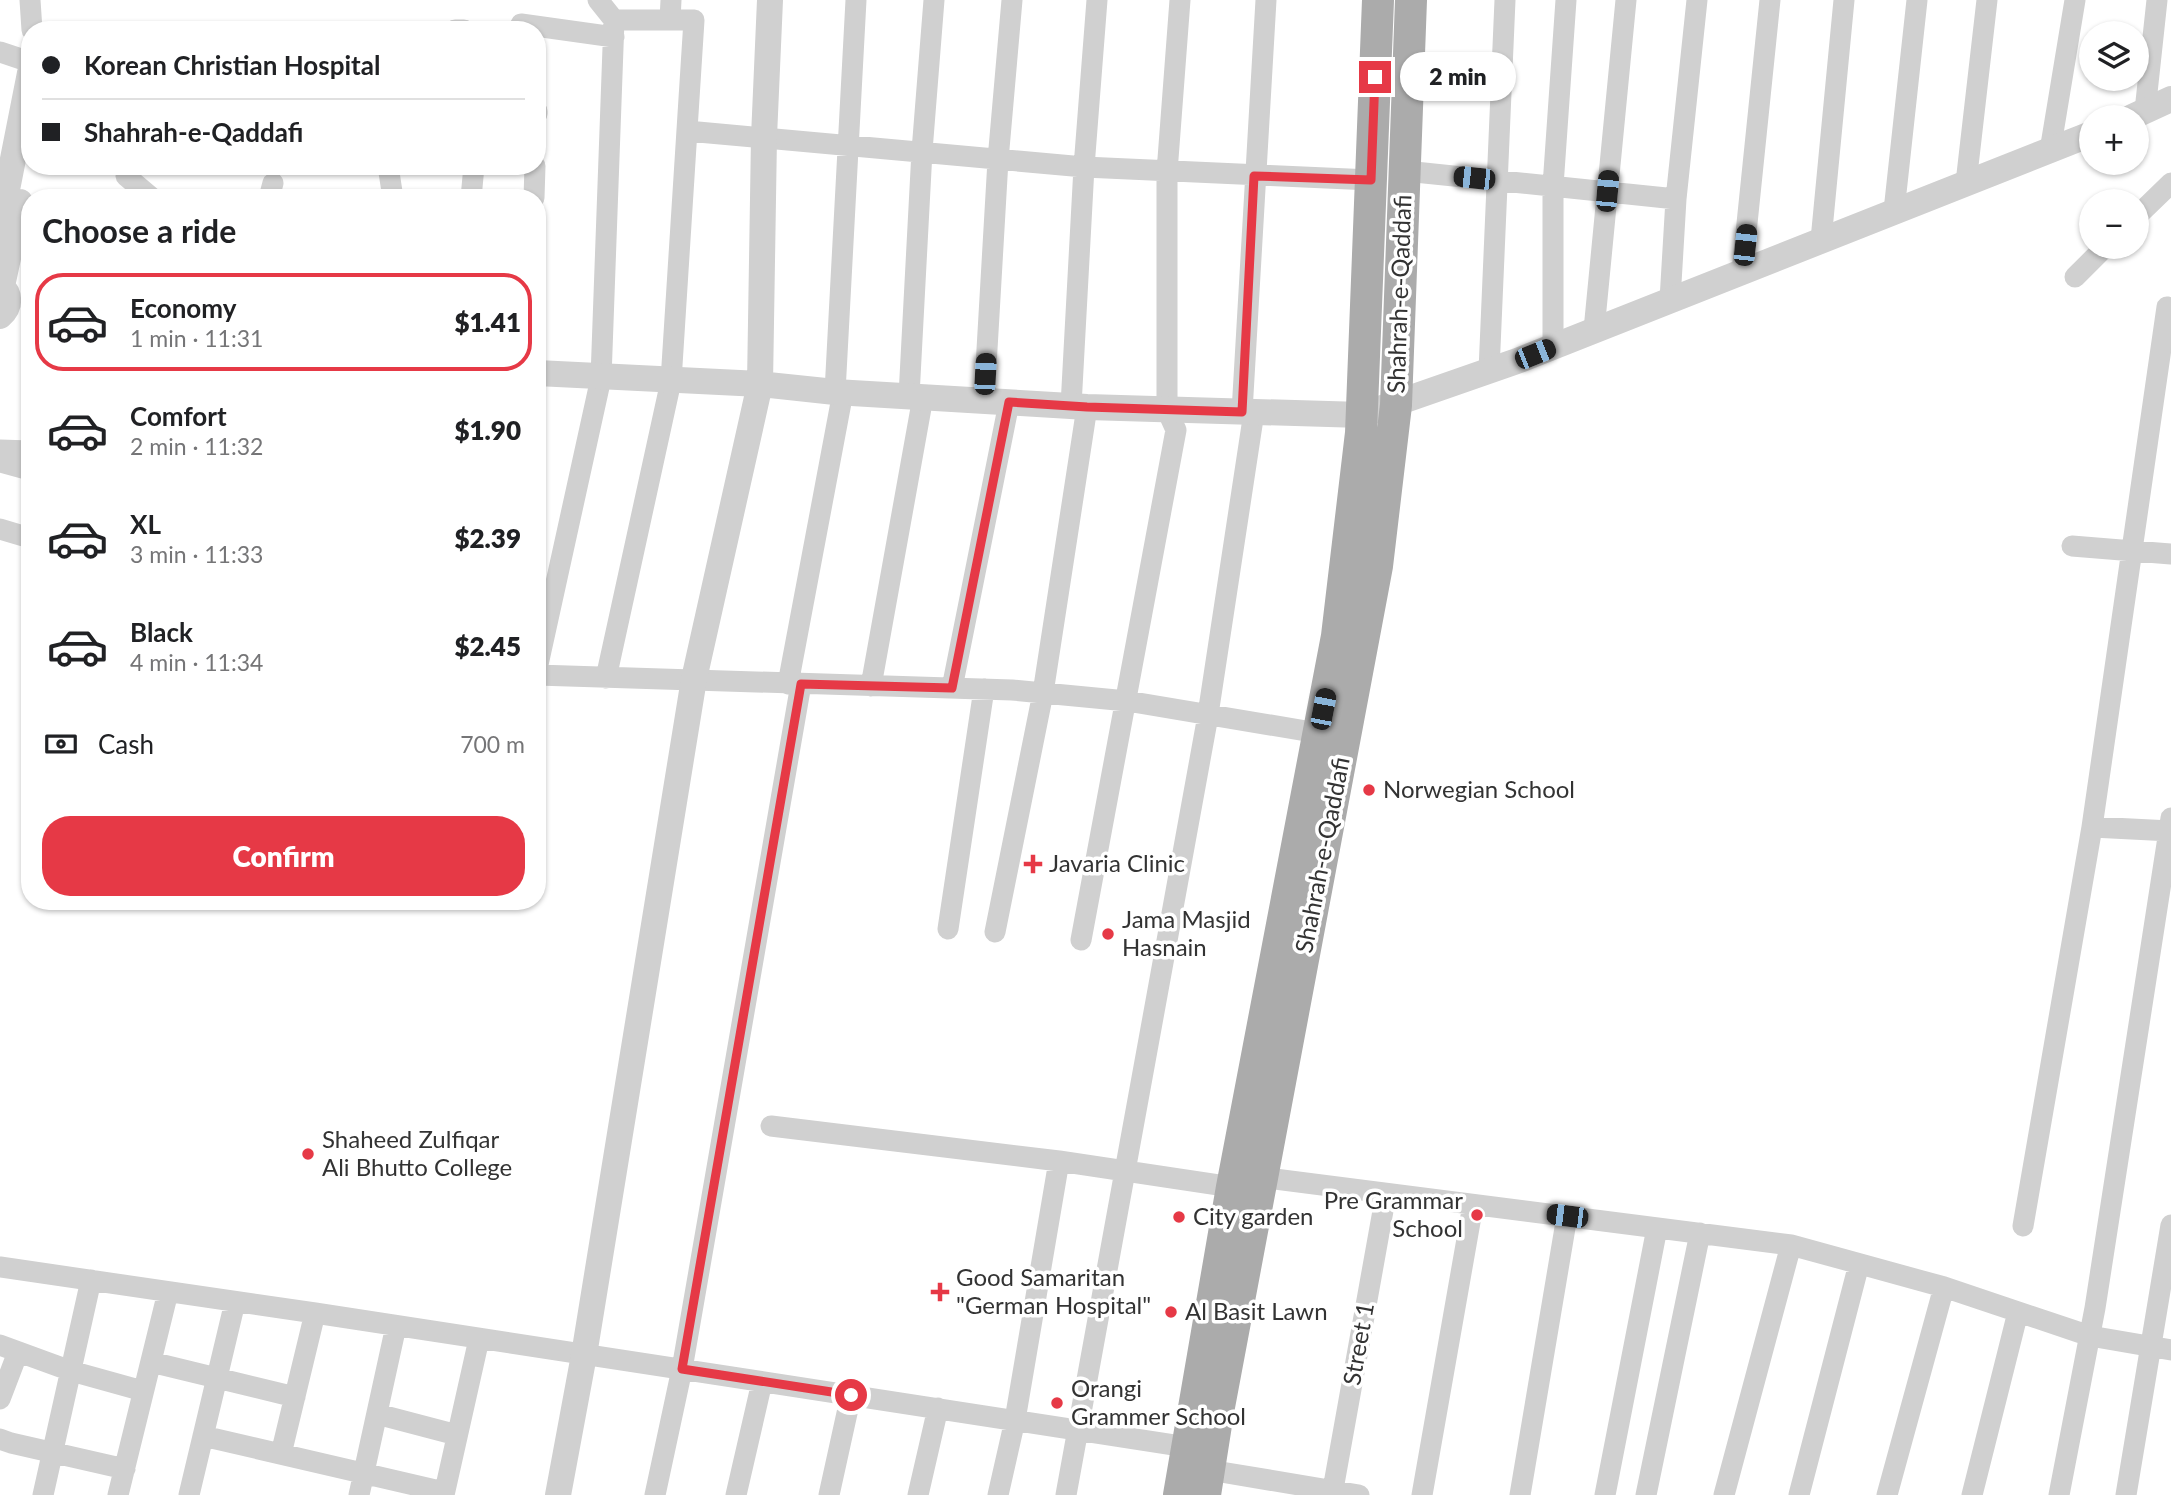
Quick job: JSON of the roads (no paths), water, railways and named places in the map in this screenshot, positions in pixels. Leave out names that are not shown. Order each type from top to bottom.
[{"type":"main road","name":"Shahrah-e-Qaddafi","points":[[1207,1482],[1243,1180],[1318,733],[1337,636],[1362,415],[1378,0]]},
{"type":"main road","name":"Shahrah-e-Qaddafi","points":[[1179,1495],[1186,1447],[1377,566],[1396,405],[1411,0]]},
{"type":"street","points":[[30,0],[31,21]]},
{"type":"street","points":[[546,628],[601,377],[614,28],[598,0]]},
{"type":"street","points":[[558,1495],[584,1355],[694,679],[760,384],[764,137],[770,0]]},
{"type":"street","points":[[655,1495],[682,1369],[839,392],[856,0]]},
{"type":"street","points":[[871,686],[916,397],[922,151],[934,0]]},
{"type":"street","points":[[952,688],[996,402],[998,160],[1012,0]]},
{"type":"street","points":[[995,932],[1043,693],[1079,407],[1084,167],[1097,0]]},
{"type":"street","points":[[1081,940],[1176,430],[1167,410],[1167,172],[1180,0]]},
{"type":"street","points":[[1066,1495],[1209,713],[1248,412],[1254,176],[1266,0]]},
{"type":"street","points":[[1489,371],[1505,0]]},
{"type":"street","points":[[1553,347],[1553,186],[1566,0]]},
{"type":"street","points":[[1594,330],[1626,0]]},
{"type":"street","points":[[1670,300],[1676,199],[1697,0]]},
{"type":"street","points":[[1742,272],[1770,0]]},
{"type":"street","points":[[1821,240],[1844,0]]},
{"type":"street","points":[[1894,211],[1917,0]]},
{"type":"street","points":[[1966,183],[1987,0]]},
{"type":"street","points":[[2050,151],[2075,0]]},
{"type":"street","points":[[2140,105],[2157,0]]},
{"type":"street","points":[[546,25],[614,28],[670,10],[694,20],[671,381],[606,678]]},
{"type":"street","points":[[0,52],[21,59]]},
{"type":"street","points":[[2149,109],[2171,99]]},
{"type":"street","points":[[0,225],[21,119]]},
{"type":"street","points":[[687,131],[1084,167],[1371,180]]},
{"type":"street","points":[[546,374],[760,384],[839,392],[1079,407],[1362,415],[1553,347],[2079,139]]},
{"type":"street","points":[[1405,170],[1676,199]]},
{"type":"street","points":[[126,176],[141,189]]},
{"type":"street","points":[[2149,204],[2171,183]]},
{"type":"street","points":[[8,303],[21,216]]},
{"type":"street","points":[[2075,276],[2093,259]]},
{"type":"street","points":[[2023,1226],[2092,827],[2167,307]]},
{"type":"street","points":[[0,450],[21,451]]},
{"type":"street","points":[[0,462],[21,468]]},
{"type":"street","points":[[0,529],[21,535]]},
{"type":"street","points":[[2072,546],[2171,554]]},
{"type":"street","points":[[546,675],[1043,693],[1127,701],[1318,733]]},
{"type":"street","points":[[948,929],[984,689]]},
{"type":"street","points":[[2059,1495],[2090,1336],[2170,826],[2092,827]]},
{"type":"street","points":[[771,1126],[1126,1171],[1386,1194],[1791,1245],[1944,1287],[2090,1336],[2161,1348]]},
{"type":"street","points":[[998,1495],[1015,1420],[1059,1161]]},
{"type":"street","name":"Street 1","points":[[1332,1493],[1386,1194]]},
{"type":"street","points":[[1422,1495],[1473,1205]]},
{"type":"street","points":[[1520,1495],[1567,1216]]},
{"type":"street","points":[[2126,1495],[2161,1348],[2171,1225]]},
{"type":"street","points":[[1605,1495],[1657,1228]]},
{"type":"street","points":[[1646,1495],[1700,1233]]},
{"type":"street","points":[[1724,1495],[1791,1245]]},
{"type":"street","points":[[1799,1495],[1859,1264]]},
{"type":"street","points":[[0,1267],[1186,1447]]},
{"type":"street","points":[[43,1495],[91,1280]]},
{"type":"street","points":[[1887,1495],[1944,1287]]},
{"type":"street","points":[[118,1495],[168,1292]]},
{"type":"street","points":[[189,1495],[235,1302]]},
{"type":"street","points":[[1972,1495],[2018,1312]]},
{"type":"street","points":[[281,1454],[315,1313]]},
{"type":"street","points":[[359,1495],[396,1326]]},
{"type":"street","points":[[203,1436],[444,1494],[479,1339]]},
{"type":"street","points":[[0,1399],[9,1348],[71,1371],[144,1391]]},
{"type":"street","points":[[151,1362],[295,1397]]},
{"type":"street","points":[[736,1495],[762,1382]]},
{"type":"street","points":[[829,1495],[851,1395]]},
{"type":"street","points":[[918,1495],[938,1408]]},
{"type":"street","points":[[377,1414],[457,1435]]},
{"type":"street","points":[[0,1439],[125,1469]]},
{"type":"street","points":[[1207,1482],[1359,1495]]},
{"type":"place","name":"Norwegian School","points":[[1369,790]]},
{"type":"place","name":"Javaria Clinic","points":[[1033,864]]},
{"type":"place","name":"Jama Masjid Hasnain","points":[[1108,934]]},
{"type":"place","name":"Shaheed Zulfiqar Ali Bhutto College","points":[[308,1154]]},
{"type":"place","name":"Pre Grammar School","points":[[1477,1215]]},
{"type":"place","name":"City garden","points":[[1179,1217]]},
{"type":"place","name":"Good Samaritan \"German Hospital\"","points":[[940,1292]]},
{"type":"place","name":"Al Basit Lawn","points":[[1171,1312]]},
{"type":"place","name":"Orangi Grammer School","points":[[1057,1403]]}]
